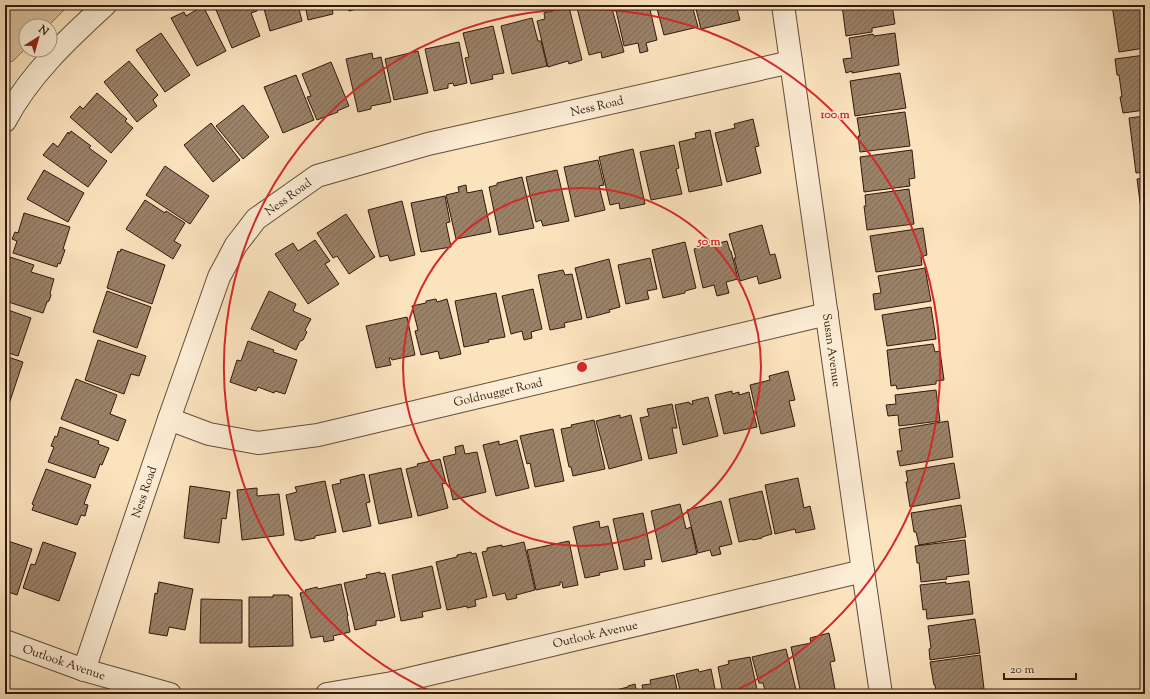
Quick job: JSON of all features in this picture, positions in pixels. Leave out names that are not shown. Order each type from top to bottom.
[{"type":"street","points":[[6,115],[33,78],[69,38],[105,5]]},
{"type":"street","name":"Susan Avenue","points":[[783,5],[881,694]]},
{"type":"street","name":"Ness Road","points":[[84,670],[219,277],[236,244],[256,220],[317,176],[428,144],[791,62]]},
{"type":"street","name":"Goldnugget Road","points":[[169,419],[209,434],[258,443],[318,435],[827,314]]},
{"type":"street","name":"Outlook Avenue","points":[[326,694],[392,683],[863,571]]},
{"type":"street","name":"Outlook Avenue","points":[[5,641],[84,670],[170,694]]},
{"type":"shaded area","points":[[5,5],[69,5],[56,18],[18,18],[18,56],[13,61],[5,63]]},
{"type":"building","points":[[214,5],[254,5],[257,11],[251,13],[260,36],[232,48]]},
{"type":"building","points":[[263,5],[298,5],[302,21],[270,31]]},
{"type":"building","points":[[305,5],[341,5],[332,8],[333,14],[308,20]]},
{"type":"building","points":[[348,5],[371,5],[349,11]]},
{"type":"building","points":[[589,5],[611,5],[624,52],[602,58],[601,52],[589,55],[577,8]]},
{"type":"building","points":[[649,5],[657,40],[646,43],[648,51],[640,53],[638,43],[624,46],[615,6]]},
{"type":"building","points":[[656,5],[692,5],[698,27],[664,35]]},
{"type":"building","points":[[695,5],[736,5],[740,20],[701,29]]},
{"type":"building","points":[[842,5],[892,5],[895,24],[872,28],[872,32],[846,36]]},
{"type":"building","points":[[1112,5],[1145,5],[1145,48],[1119,52]]},
{"type":"building","points":[[203,6],[226,51],[197,66],[171,18],[184,12],[186,16]]},
{"type":"building","points":[[569,7],[582,60],[569,64],[568,61],[548,67],[537,21],[545,19],[544,13]]},
{"type":"building","points":[[532,18],[538,41],[541,41],[547,66],[512,74],[501,26]]},
{"type":"building","points":[[493,26],[504,73],[492,75],[493,79],[471,84],[465,58],[469,57],[463,33]]},
{"type":"building","points":[[161,33],[190,75],[165,92],[136,50]]},
{"type":"building","points":[[895,33],[899,65],[846,73],[843,59],[852,58],[849,38],[873,34],[874,36]]},
{"type":"building","points":[[459,42],[467,83],[454,86],[453,83],[448,84],[448,88],[434,91],[425,49]]},
{"type":"building","points":[[418,51],[428,93],[394,100],[385,59]]},
{"type":"building","points":[[372,53],[373,59],[381,57],[391,102],[371,106],[371,109],[358,112],[346,59]]},
{"type":"building","points":[[1145,55],[1145,110],[1123,113],[1120,97],[1122,97],[1119,75],[1117,75],[1115,59]]},
{"type":"building","points":[[129,61],[158,95],[153,100],[157,106],[137,122],[104,82]]},
{"type":"building","points":[[331,62],[349,106],[317,120],[307,97],[311,96],[302,74]]},
{"type":"building","points":[[900,73],[906,108],[855,116],[850,81]]},
{"type":"building","points":[[296,75],[314,120],[283,133],[264,87]]},
{"type":"building","points":[[97,93],[127,119],[125,121],[133,128],[111,153],[70,117],[80,106],[83,109]]},
{"type":"building","points":[[243,105],[269,137],[243,159],[216,126]]},
{"type":"building","points":[[905,112],[910,146],[860,152],[858,136],[860,136],[857,118]]},
{"type":"building","points":[[1145,116],[1145,172],[1136,173],[1129,118]]},
{"type":"building","points":[[753,119],[759,146],[755,147],[761,173],[727,182],[715,133],[735,128],[734,124]]},
{"type":"building","points":[[211,123],[240,160],[213,182],[184,145]]},
{"type":"building","points":[[710,130],[722,185],[689,192],[679,142],[696,138],[695,133]]},
{"type":"building","points":[[71,131],[91,146],[89,148],[107,161],[88,187],[43,155],[53,143],[58,147],[68,132],[69,134]]},
{"type":"building","points":[[674,145],[679,168],[676,169],[682,194],[651,200],[640,152]]},
{"type":"building","points":[[633,149],[645,204],[620,209],[619,203],[610,205],[599,157]]},
{"type":"building","points":[[912,150],[915,178],[909,179],[910,186],[864,192],[860,157]]},
{"type":"building","points":[[598,160],[604,185],[599,186],[605,210],[575,217],[564,167]]},
{"type":"building","points":[[165,166],[209,196],[190,224],[146,195]]},
{"type":"building","points":[[44,170],[84,193],[68,222],[27,199]]},
{"type":"building","points":[[557,170],[569,221],[543,226],[541,220],[536,222],[526,177]]},
{"type":"building","points":[[522,177],[534,228],[499,235],[489,187],[497,185],[497,183]]},
{"type":"building","points":[[1145,178],[1145,232],[1144,232],[1137,179]]},
{"type":"building","points":[[466,185],[467,193],[482,190],[491,232],[456,239],[446,195],[459,192],[458,187]]},
{"type":"building","points":[[909,189],[914,224],[867,230],[864,206],[866,206],[865,195]]},
{"type":"building","points":[[445,196],[450,222],[446,223],[451,247],[421,252],[411,203]]},
{"type":"building","points":[[145,200],[165,213],[166,211],[185,223],[174,241],[181,245],[173,259],[126,229]]},
{"type":"building","points":[[402,201],[415,255],[390,261],[388,255],[380,257],[368,210]]},
{"type":"building","points":[[24,213],[70,227],[63,249],[65,250],[60,264],[58,263],[57,267],[13,253],[17,241],[12,239],[15,232],[18,233]]},
{"type":"building","points":[[346,214],[375,257],[349,274],[337,256],[333,258],[317,233]]},
{"type":"building","points":[[762,225],[770,255],[775,254],[781,278],[759,284],[757,276],[740,281],[734,258],[736,258],[729,234]]},
{"type":"building","points":[[923,228],[927,255],[921,257],[922,265],[876,272],[870,236]]},
{"type":"building","points":[[315,240],[330,261],[325,264],[339,284],[308,304],[275,254],[293,243],[298,251]]},
{"type":"building","points":[[727,241],[738,279],[726,282],[729,293],[717,296],[714,285],[703,288],[694,249]]},
{"type":"building","points":[[685,242],[696,288],[685,291],[685,293],[663,298],[652,250]]},
{"type":"building","points":[[121,249],[165,265],[152,304],[107,288],[118,251],[120,252]]},
{"type":"building","points":[[10,257],[34,265],[31,272],[54,279],[50,293],[51,295],[43,313],[5,301],[5,273]]},
{"type":"building","points":[[650,258],[657,289],[647,291],[649,299],[626,304],[618,265]]},
{"type":"building","points":[[609,259],[620,307],[609,310],[610,312],[587,318],[575,268]]},
{"type":"building","points":[[925,268],[931,301],[875,310],[873,294],[881,293],[878,276]]},
{"type":"building","points":[[563,270],[565,275],[572,274],[582,319],[564,323],[565,327],[550,330],[538,275]]},
{"type":"building","points":[[533,289],[542,329],[531,332],[532,338],[524,340],[522,331],[511,334],[502,296]]},
{"type":"building","points":[[107,291],[151,307],[137,348],[93,332]]},
{"type":"building","points":[[269,291],[296,304],[293,311],[311,319],[305,330],[307,332],[303,340],[300,341],[296,350],[251,329]]},
{"type":"building","points":[[496,293],[505,337],[464,347],[455,301]]},
{"type":"building","points":[[436,299],[437,302],[447,299],[461,354],[440,359],[438,351],[421,355],[415,331],[418,330],[412,306]]},
{"type":"building","points":[[931,307],[936,339],[887,346],[882,315]]},
{"type":"building","points":[[5,309],[31,318],[18,356],[5,352]]},
{"type":"building","points":[[407,317],[415,355],[392,360],[389,358],[391,365],[376,368],[366,326]]},
{"type":"building","points":[[98,340],[146,356],[139,376],[131,374],[124,394],[85,380]]},
{"type":"building","points":[[248,341],[274,350],[273,352],[297,360],[285,394],[275,391],[274,393],[258,387],[256,391],[230,382],[237,360],[241,361]]},
{"type":"building","points":[[933,344],[935,352],[940,351],[944,380],[936,381],[936,384],[897,389],[896,385],[891,386],[887,350]]},
{"type":"building","points":[[5,356],[23,362],[9,404],[5,402]]},
{"type":"building","points":[[788,371],[795,400],[789,401],[795,426],[761,434],[750,385],[770,380],[769,376]]},
{"type":"building","points":[[76,379],[117,395],[110,414],[126,420],[118,441],[61,419]]},
{"type":"building","points":[[936,390],[940,421],[899,426],[898,415],[888,416],[886,405],[896,404],[895,395]]},
{"type":"building","points":[[732,391],[732,394],[739,392],[739,395],[749,392],[757,427],[724,434],[715,395]]},
{"type":"building","points":[[708,397],[718,436],[683,445],[675,405],[689,402],[690,404],[693,404],[692,401]]},
{"type":"building","points":[[672,404],[677,428],[672,428],[677,453],[649,459],[640,418],[649,416],[647,409]]},
{"type":"building","points":[[620,415],[620,418],[631,415],[642,460],[609,469],[596,421]]},
{"type":"building","points":[[594,420],[605,469],[573,476],[571,467],[569,467],[561,429],[572,427],[571,425]]},
{"type":"building","points":[[948,421],[953,457],[900,466],[897,451],[902,451],[899,429]]},
{"type":"building","points":[[60,427],[99,441],[98,444],[109,448],[102,465],[100,464],[95,478],[48,462],[54,447],[51,446],[55,436],[57,437]]},
{"type":"building","points":[[553,429],[564,481],[535,487],[530,463],[527,464],[520,436]]},
{"type":"building","points":[[517,440],[529,488],[496,496],[483,445],[499,441],[499,445]]},
{"type":"building","points":[[463,445],[465,454],[477,452],[486,492],[453,500],[443,457],[456,454],[455,447]]},
{"type":"building","points":[[440,459],[446,483],[442,484],[448,508],[418,516],[406,469],[418,466],[417,464]]},
{"type":"building","points":[[954,463],[960,498],[910,507],[906,482],[908,482],[906,471]]},
{"type":"building","points":[[401,468],[412,517],[379,524],[369,475]]},
{"type":"building","points":[[46,469],[91,485],[84,504],[88,505],[85,516],[81,515],[77,525],[32,510],[34,505],[32,504]]},
{"type":"building","points":[[364,474],[370,502],[366,503],[371,526],[343,532],[332,485],[341,483],[340,480]]},
{"type":"building","points":[[798,478],[804,508],[810,506],[815,529],[796,533],[795,529],[775,534],[765,485]]},
{"type":"building","points":[[325,481],[336,532],[315,536],[315,538],[300,541],[295,540],[286,495],[297,492],[295,487]]},
{"type":"building","points":[[190,486],[230,492],[226,519],[222,518],[219,543],[184,538]]},
{"type":"building","points":[[257,488],[257,496],[279,494],[284,535],[242,540],[237,490]]},
{"type":"building","points":[[762,491],[772,534],[762,538],[739,542],[729,499]]},
{"type":"building","points":[[721,501],[732,544],[719,547],[721,554],[712,556],[710,550],[698,553],[687,510]]},
{"type":"building","points":[[680,504],[686,529],[691,527],[697,554],[662,562],[651,511]]},
{"type":"building","points":[[961,505],[966,537],[919,545],[916,532],[914,532],[911,513]]},
{"type":"building","points":[[643,513],[652,559],[644,560],[645,566],[624,570],[613,519]]},
{"type":"building","points":[[599,521],[600,528],[608,526],[618,569],[585,578],[573,527]]},
{"type":"building","points":[[5,540],[32,549],[17,595],[5,591]]},
{"type":"building","points":[[965,540],[969,574],[946,577],[947,579],[921,582],[915,546]]},
{"type":"building","points":[[569,541],[578,585],[563,588],[562,582],[560,582],[560,585],[536,590],[527,550]]},
{"type":"building","points":[[43,542],[76,553],[59,601],[23,588],[31,564],[35,565]]},
{"type":"building","points":[[524,542],[535,590],[516,595],[517,598],[507,600],[505,593],[493,596],[482,552],[487,551],[487,548],[502,545],[502,547]]},
{"type":"building","points":[[471,552],[472,554],[476,553],[487,597],[475,600],[476,606],[467,608],[467,606],[447,610],[436,562]]},
{"type":"building","points":[[432,566],[441,608],[422,612],[423,617],[401,621],[392,575]]},
{"type":"building","points":[[380,572],[380,574],[385,573],[395,617],[376,621],[376,625],[355,630],[344,583],[367,578],[366,575]]},
{"type":"building","points":[[969,581],[973,614],[927,619],[926,609],[923,610],[920,585]]},
{"type":"building","points":[[159,582],[193,589],[185,630],[169,627],[167,636],[149,633],[155,593],[157,594]]},
{"type":"building","points":[[341,584],[350,632],[333,636],[334,640],[324,642],[323,636],[311,638],[300,593],[317,587],[318,589]]},
{"type":"building","points":[[273,595],[289,595],[289,597],[292,597],[293,646],[249,647],[249,597],[273,597]]},
{"type":"building","points":[[201,599],[242,600],[242,643],[200,643]]},
{"type":"building","points":[[975,619],[980,653],[930,660],[929,649],[931,648],[928,626]]},
{"type":"building","points":[[829,633],[835,661],[830,662],[835,689],[813,694],[801,694],[791,647],[811,643],[810,638]]},
{"type":"building","points":[[786,649],[797,694],[766,694],[763,683],[759,683],[752,657]]},
{"type":"building","points":[[980,655],[984,689],[936,694],[930,662]]},
{"type":"building","points":[[750,657],[758,694],[723,694],[718,667],[729,664],[728,661]]},
{"type":"building","points":[[698,669],[699,672],[711,669],[716,694],[681,694],[676,674]]},
{"type":"building","points":[[674,675],[678,694],[644,694],[642,685],[651,684],[650,680]]},
{"type":"building","points":[[635,684],[637,694],[599,694],[628,687]]}]
